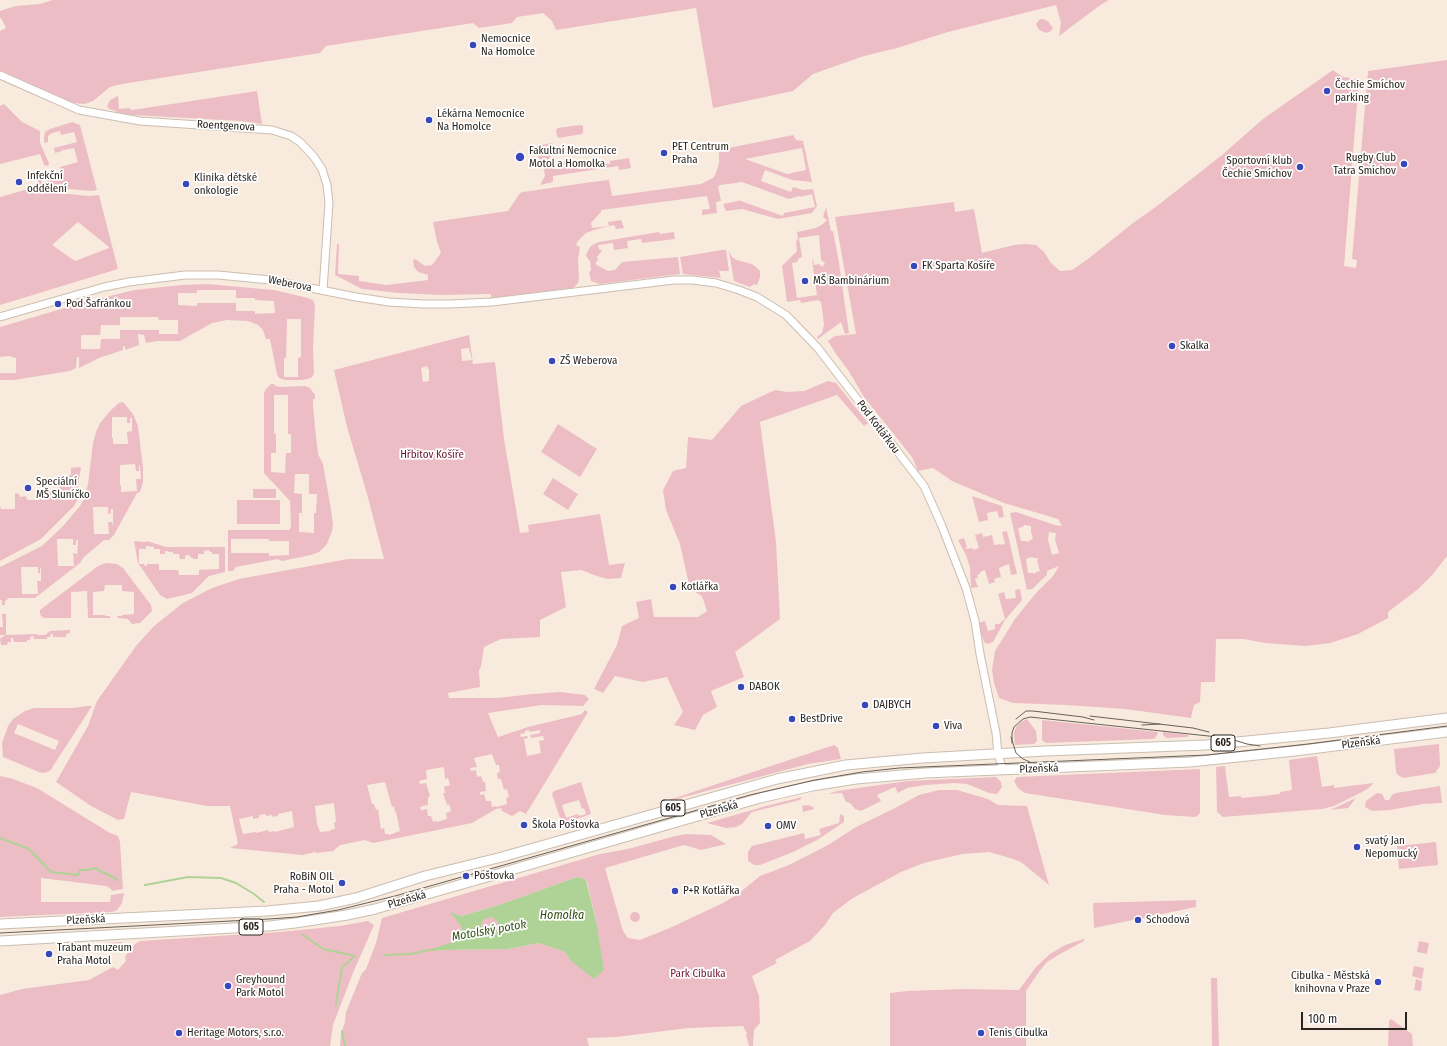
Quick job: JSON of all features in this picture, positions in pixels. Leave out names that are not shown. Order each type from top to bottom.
[{"type":"main road","name":"Plzeňská","points":[[0,924],[267,911],[319,906],[356,898],[425,876],[502,857],[722,794],[793,775],[834,767],[884,761],[998,754],[1206,745],[1329,733],[1447,718]]},
{"type":"main road","name":"Plzeňská","points":[[0,940],[269,926],[295,924],[347,915],[375,909],[466,884],[783,792],[829,783],[881,776],[1190,762],[1447,732]]},
{"type":"street","name":"Roentgenova","points":[[0,75],[79,110],[140,121],[272,130],[291,136],[300,142],[314,157],[322,170],[327,185],[329,203],[323,290]]},
{"type":"street","name":"Weberova","points":[[0,317],[104,287],[134,281],[185,275],[240,276],[270,280],[389,302],[449,304],[492,302],[584,291]]},
{"type":"street","name":"Pod Kotlářkou","points":[[584,291],[674,280],[692,280],[716,283],[739,290],[770,304],[786,315],[817,347],[924,486],[941,524],[966,588],[976,621],[980,654],[1002,770]]},
{"type":"green space","points":[[53,0],[1109,0],[1059,36],[1061,23],[1056,5],[948,32],[897,48],[864,56],[813,74],[793,91],[713,108],[696,8],[556,30],[552,21],[543,13],[517,17],[512,23],[479,28],[473,23],[326,46],[320,53],[122,84],[110,87],[93,101],[85,104],[73,103],[0,71],[0,31],[6,28],[0,18],[0,11],[16,6],[40,4]]},
{"type":"green space","points":[[1040,19],[1048,21],[1053,28],[1051,31],[1046,33],[1039,30],[1036,24]]},
{"type":"green space","points":[[1447,60],[1447,556],[1433,574],[1417,590],[1388,612],[1388,618],[1358,634],[1330,643],[1306,646],[1265,643],[1243,639],[1216,639],[1215,682],[1201,682],[1200,702],[1194,705],[1191,718],[1125,709],[1013,703],[999,698],[994,683],[992,670],[995,651],[1015,619],[1036,593],[1053,576],[1059,566],[1047,571],[1047,575],[1032,589],[1027,590],[1010,513],[1016,512],[1062,526],[1058,519],[1004,503],[952,481],[933,468],[918,471],[912,457],[864,397],[828,341],[835,336],[856,334],[835,217],[954,202],[955,212],[974,209],[982,253],[1014,245],[1036,245],[1060,271],[1072,270],[1222,155],[1263,119],[1333,70],[1343,77],[1359,79],[1344,266],[1356,268],[1357,260],[1352,259],[1368,71]],"holes":[[[1024,525],[1031,526],[1033,539],[1028,542],[1021,541],[1018,528],[1023,527]],[[1049,532],[1056,533],[1055,540],[1059,553],[1052,555],[1048,539]],[[1031,557],[1038,558],[1037,561],[1040,571],[1036,572],[1035,574],[1028,573],[1026,559]]]},
{"type":"green space","points":[[257,91],[262,124],[241,121],[115,113],[116,111],[109,109],[107,106],[110,100],[118,96],[119,109],[129,108],[132,110]]},
{"type":"green space","points":[[4,104],[22,122],[40,131],[40,143],[49,163],[48,166],[44,165],[40,154],[0,164],[0,106]]},
{"type":"green space","points":[[72,122],[80,125],[97,190],[90,191],[59,188],[50,185],[47,181],[45,174],[60,170],[60,167],[78,162],[74,148],[63,149],[62,151],[55,153],[54,148],[77,142],[74,132],[61,135],[60,131],[52,133],[48,136],[48,142],[44,143],[45,132]]},
{"type":"green space","points":[[580,125],[583,126],[582,134],[559,138],[557,136],[556,130],[558,128]]},
{"type":"green space","points":[[793,135],[796,140],[803,141],[812,182],[792,180],[765,170],[761,181],[791,192],[793,187],[803,190],[813,189],[817,206],[812,213],[778,219],[742,209],[726,211],[723,204],[738,200],[783,216],[784,213],[815,207],[812,194],[789,199],[742,182],[720,185],[718,187],[721,201],[716,202],[717,213],[702,215],[702,210],[710,209],[707,196],[601,210],[601,212],[591,223],[592,228],[609,226],[608,222],[621,220],[624,228],[616,229],[614,225],[597,229],[586,233],[578,241],[576,245],[580,247],[578,260],[579,279],[578,283],[573,288],[491,298],[491,294],[442,295],[399,293],[362,289],[335,275],[337,244],[339,244],[338,274],[359,276],[359,281],[386,285],[428,280],[428,275],[418,272],[414,267],[413,260],[415,259],[425,266],[432,265],[441,253],[433,222],[508,211],[520,193],[592,182],[609,180],[612,196],[701,184],[713,178],[716,173],[719,163],[719,150]],"holes":[[[802,148],[806,170],[787,174],[745,159]]]},
{"type":"green space","points":[[552,143],[554,150],[547,162],[550,168],[561,169],[565,159],[567,165],[583,164],[583,161],[598,160],[601,164],[610,164],[610,161],[629,158],[631,168],[619,170],[618,166],[553,176],[553,182],[540,185],[545,176],[543,164],[540,164],[536,146]]},
{"type":"green space","points":[[40,177],[45,187],[49,190],[59,193],[89,196],[99,195],[118,269],[0,305],[0,197],[39,186],[37,178]],"holes":[[[78,222],[109,247],[75,261],[52,245]]]},
{"type":"green space","points":[[826,207],[831,231],[833,231],[839,263],[849,333],[845,334],[841,322],[818,339],[817,337],[822,333],[824,324],[821,302],[818,300],[801,303],[800,300],[787,302],[782,266],[797,251],[797,232],[816,228],[823,224],[827,220],[823,217]],"holes":[[[819,235],[821,260],[825,263],[822,267],[819,264],[814,265],[812,260],[817,295],[797,298],[792,263],[797,262],[799,258],[802,257],[799,238]]]},
{"type":"green space","points":[[659,232],[660,234],[674,232],[675,239],[642,243],[641,239],[627,241],[628,248],[614,250],[613,243],[598,245],[599,249],[602,251],[597,257],[598,260],[595,264],[608,271],[615,270],[622,262],[678,257],[680,274],[600,284],[591,281],[589,272],[591,270],[590,261],[586,255],[590,247],[594,244]]},
{"type":"green space","points":[[726,250],[729,271],[719,271],[721,278],[683,274],[680,257]]},
{"type":"green space","points":[[729,251],[732,257],[752,264],[760,271],[760,277],[757,285],[754,284],[750,287],[734,281]]},
{"type":"green space","points":[[207,284],[274,290],[313,300],[315,306],[313,349],[314,374],[311,378],[303,380],[285,380],[279,378],[270,339],[266,339],[263,330],[258,325],[248,321],[227,320],[212,323],[180,341],[157,341],[146,343],[144,335],[138,334],[139,345],[125,350],[125,346],[123,347],[123,350],[99,358],[79,368],[79,357],[77,357],[76,368],[70,371],[14,380],[0,380],[0,373],[16,373],[16,358],[9,356],[0,357],[0,327],[78,304],[134,290]],"holes":[[[197,290],[236,290],[236,298],[255,298],[255,300],[274,301],[275,313],[255,314],[255,311],[236,311],[236,303],[197,303],[197,306],[178,305],[178,293],[197,293]],[[120,317],[158,317],[159,320],[178,320],[178,334],[159,334],[159,330],[120,330],[120,339],[101,339],[100,349],[81,349],[81,335],[100,335],[101,325],[120,325]],[[287,319],[301,319],[301,357],[298,358],[298,377],[284,377],[284,358],[286,358]]]},
{"type":"green space","name":"Hřbitov Košíře","points":[[469,335],[473,364],[495,362],[504,439],[520,533],[529,532],[528,525],[600,514],[609,565],[625,563],[621,578],[607,579],[581,570],[561,572],[566,607],[540,620],[540,637],[501,639],[484,647],[479,671],[480,687],[448,693],[449,698],[498,698],[560,692],[585,695],[589,699],[583,706],[542,705],[488,713],[498,737],[528,727],[582,714],[585,710],[588,712],[526,814],[520,811],[512,816],[502,811],[501,808],[496,809],[472,823],[373,843],[365,840],[340,845],[333,851],[315,852],[303,855],[230,848],[238,844],[230,806],[207,806],[131,792],[124,819],[118,820],[91,806],[56,782],[88,726],[97,701],[136,646],[154,626],[183,603],[212,588],[239,579],[348,559],[384,559],[347,427],[334,370]],"holes":[[[469,348],[472,360],[462,361],[461,349]],[[427,366],[429,369],[429,381],[423,382],[421,368]],[[529,730],[530,732],[540,730],[540,733],[530,735],[531,738],[543,736],[544,740],[539,741],[541,753],[527,756],[524,739],[528,738],[527,736],[521,737],[520,734],[525,733],[525,731]],[[492,754],[496,765],[499,765],[500,772],[497,773],[498,779],[501,779],[504,790],[507,789],[509,797],[506,798],[507,804],[492,807],[491,801],[486,801],[484,794],[480,795],[480,792],[486,791],[485,782],[483,782],[481,776],[477,777],[476,770],[471,771],[470,768],[477,767],[474,758]],[[444,767],[445,779],[448,778],[450,785],[444,787],[445,793],[443,793],[447,805],[449,804],[451,811],[446,813],[447,819],[433,822],[431,816],[428,816],[427,809],[421,810],[420,807],[428,805],[428,797],[430,796],[426,783],[420,784],[419,781],[427,779],[426,770]],[[385,782],[392,807],[394,806],[396,812],[400,831],[389,835],[385,834],[384,828],[381,829],[378,809],[376,810],[374,804],[372,804],[367,785]],[[334,803],[336,822],[334,822],[335,829],[320,832],[317,825],[315,806]],[[292,811],[294,827],[275,832],[269,832],[268,830],[243,834],[239,819],[253,816],[253,819],[259,818],[259,815],[265,814],[266,816],[278,816],[278,814]]]},
{"type":"green space","points":[[828,381],[836,383],[868,423],[864,426],[837,395],[760,422],[776,542],[780,619],[735,652],[744,677],[711,691],[717,707],[703,715],[695,730],[674,725],[683,712],[667,677],[643,682],[615,676],[603,693],[594,689],[617,645],[622,626],[639,618],[636,602],[651,599],[654,617],[698,617],[707,611],[702,596],[690,589],[680,544],[666,510],[663,490],[673,471],[686,468],[688,437],[712,440],[741,406],[775,390],[787,392],[804,391]]},
{"type":"green space","points":[[271,384],[280,387],[305,386],[310,388],[315,395],[315,399],[313,399],[313,406],[318,454],[323,464],[333,524],[332,531],[327,544],[319,552],[282,561],[278,559],[236,567],[233,571],[228,571],[228,530],[289,530],[291,527],[290,501],[264,473],[264,393]],"holes":[[[274,395],[288,395],[288,434],[291,434],[291,453],[286,453],[285,473],[271,472],[271,453],[276,453],[276,434],[274,433]],[[295,474],[309,474],[309,494],[317,494],[316,513],[314,513],[314,533],[299,532],[299,513],[302,513],[302,494],[294,493]],[[231,539],[269,539],[269,541],[289,541],[289,555],[269,556],[269,553],[231,553]]]},
{"type":"green space","points":[[123,402],[133,414],[138,426],[143,468],[143,482],[140,492],[137,493],[114,535],[109,540],[104,540],[84,557],[80,563],[35,598],[8,598],[5,601],[5,605],[2,605],[2,600],[0,600],[0,567],[42,546],[62,527],[80,506],[84,499],[88,484],[93,443],[96,432],[100,423],[119,403]],"holes":[[[112,417],[127,417],[127,423],[130,423],[130,418],[132,418],[132,431],[127,432],[128,444],[113,444]],[[135,464],[136,471],[139,471],[139,465],[140,466],[141,479],[136,479],[137,491],[121,492],[120,465]],[[93,507],[108,507],[108,514],[111,513],[111,509],[113,509],[113,527],[112,522],[108,522],[109,534],[94,534]],[[57,539],[73,539],[73,545],[76,545],[76,540],[78,540],[77,559],[77,554],[73,553],[74,566],[58,566]],[[21,567],[38,567],[38,573],[40,573],[41,568],[41,581],[37,581],[38,594],[22,594]]]},
{"type":"green space","points":[[558,424],[597,449],[580,477],[541,452]]},
{"type":"green space","points":[[71,468],[81,468],[76,495],[79,497],[74,506],[41,539],[0,561],[0,505],[1,509],[15,509],[15,493],[19,494],[20,497],[26,496],[27,500],[40,500],[41,484],[46,485],[46,491],[59,491],[60,475],[71,475]]},
{"type":"green space","points":[[553,478],[578,494],[568,510],[543,494]]},
{"type":"green space","points":[[253,489],[276,489],[276,498],[253,498]]},
{"type":"green space","points":[[972,496],[1002,506],[1004,517],[999,518],[997,511],[987,513],[988,520],[979,522]]},
{"type":"green space","points":[[237,500],[280,500],[280,524],[237,524]]},
{"type":"green space","points":[[1007,531],[1017,574],[1011,575],[1009,564],[1006,565],[999,568],[1001,577],[994,579],[995,582],[989,584],[985,570],[980,572],[980,574],[977,575],[978,578],[975,579],[978,587],[971,588],[970,567],[966,555],[958,540],[964,538],[967,547],[965,549],[973,548],[973,550],[979,548],[975,535],[982,533],[983,537],[992,535],[994,545],[1001,545],[1005,544],[1002,532]]},
{"type":"green space","points":[[134,541],[147,541],[166,547],[225,547],[225,572],[209,576],[192,593],[167,599],[160,595],[138,563]],"holes":[[[146,546],[154,547],[154,549],[160,549],[160,554],[165,554],[165,551],[173,552],[173,554],[179,554],[180,559],[185,559],[185,556],[188,555],[193,559],[198,559],[198,554],[204,554],[204,551],[209,550],[212,554],[219,554],[219,569],[199,570],[199,575],[179,575],[178,570],[159,570],[159,564],[147,564],[147,566],[144,564],[139,564],[139,549],[146,549]]]},
{"type":"green space","points":[[106,563],[117,564],[123,568],[151,605],[152,611],[140,623],[132,624],[128,619],[118,618],[117,616],[134,614],[134,592],[122,591],[122,585],[105,585],[104,591],[93,592],[93,615],[105,615],[110,616],[110,618],[88,618],[87,591],[71,592],[71,618],[44,618],[41,616],[40,610],[98,566]]},
{"type":"green space","points":[[1020,589],[1022,600],[1005,620],[993,642],[988,644],[984,642],[978,623],[985,621],[988,631],[995,629],[995,624],[999,624],[1005,619],[998,594],[1004,592],[1006,599],[1016,598],[1015,590]]},
{"type":"green space","points":[[2,614],[6,614],[6,635],[45,635],[50,631],[70,630],[70,633],[66,634],[66,637],[53,637],[53,634],[51,634],[50,637],[47,637],[47,639],[34,639],[33,636],[31,636],[30,640],[27,640],[27,642],[14,642],[13,638],[11,638],[11,642],[8,642],[7,645],[1,645],[0,639],[5,635],[0,635],[0,627],[3,627]]},
{"type":"green space","points":[[92,706],[50,771],[44,773],[39,772],[3,757],[2,743],[8,726],[13,719],[25,711],[34,708],[73,708]],"holes":[[[18,724],[59,741],[55,750],[14,733]]]},
{"type":"green space","points":[[1027,719],[1036,731],[1037,741],[1034,744],[1015,745],[1014,733],[1016,727]]},
{"type":"green space","points":[[1042,720],[1158,732],[1155,738],[1152,739],[1046,743],[1042,740]]},
{"type":"green space","points":[[1163,732],[1189,735],[1187,737],[1166,738],[1163,735]]},
{"type":"green space","points":[[1439,744],[1440,766],[1435,773],[1403,778],[1398,775],[1396,772],[1394,749]]},
{"type":"green space","points":[[834,745],[838,748],[841,759],[808,764],[654,805]]},
{"type":"green space","points":[[1317,756],[1322,787],[1334,785],[1334,788],[1373,783],[1372,785],[1366,790],[1334,806],[1322,809],[1223,817],[1217,812],[1216,767],[1225,766],[1229,797],[1241,796],[1241,798],[1263,796],[1280,794],[1280,792],[1292,790],[1289,760]]},
{"type":"green space","points":[[1200,769],[1200,813],[1196,817],[1165,815],[1025,793],[1018,788],[1014,781],[1017,777]]},
{"type":"green space","points":[[0,776],[37,788],[110,833],[118,836],[120,842],[123,889],[112,891],[106,886],[41,878],[41,902],[110,902],[111,895],[124,893],[122,903],[117,910],[112,912],[0,917]]},
{"type":"green space","points":[[996,777],[1001,782],[1002,787],[997,794],[989,793],[967,784],[954,783],[907,788],[898,793],[895,787],[877,795],[881,801],[861,811],[855,809],[850,803],[846,802],[842,793],[828,794],[837,791],[907,781]]},
{"type":"green space","points":[[581,782],[591,814],[562,824],[552,794],[554,791]],"holes":[[[579,800],[582,809],[584,808],[586,814],[579,816],[578,814],[566,818],[562,805]]]},
{"type":"green space","points":[[1440,786],[1442,803],[1372,811],[1365,807],[1366,801],[1377,793],[1382,794],[1385,800],[1389,800],[1392,795],[1396,793]]},
{"type":"green space","name":"Park Cibulka","points":[[939,790],[957,790],[988,799],[998,805],[1027,806],[1049,885],[1021,862],[989,852],[962,854],[924,863],[901,872],[853,898],[833,913],[825,925],[810,941],[775,960],[777,963],[752,976],[759,996],[760,1023],[754,1030],[753,1046],[749,1046],[746,1035],[747,1033],[743,1026],[689,1028],[616,1037],[587,1038],[589,1046],[340,1046],[346,1012],[376,943],[382,918],[600,854],[628,849],[675,836],[687,834],[711,835],[726,844],[701,850],[684,845],[605,868],[623,931],[628,938],[640,940],[723,903],[738,894],[760,876],[789,865],[828,845],[856,827],[919,795]],"holes":[[[577,877],[587,881],[596,921],[571,961],[565,952],[539,943],[508,949],[434,951],[460,938],[462,934],[461,926],[453,916],[461,916],[499,905]]]},
{"type":"green space","points":[[802,797],[800,800],[752,812],[742,824],[736,827],[726,828],[707,823],[766,806]]},
{"type":"green space","points":[[1356,798],[1348,808],[1330,810]]},
{"type":"green space","points":[[808,805],[814,809],[803,812],[802,806]]},
{"type":"green space","points":[[840,814],[844,816],[844,822],[817,840],[793,852],[760,865],[754,865],[748,861],[748,852],[752,846],[804,833],[805,839],[821,835],[819,829],[839,823]]},
{"type":"green space","points":[[1436,842],[1438,865],[1399,869],[1397,846]]},
{"type":"green space","points":[[1196,900],[1196,907],[1094,928],[1093,903]]},
{"type":"green space","points":[[633,912],[637,912],[639,913],[639,921],[633,922],[630,919],[630,915]]},
{"type":"green space","points":[[490,916],[496,919],[499,925],[496,931],[490,934],[484,931],[481,925],[484,919]]},
{"type":"green space","points":[[368,921],[374,925],[353,973],[333,1025],[330,1046],[0,1046],[0,995],[22,989],[89,980],[113,967],[118,970],[126,961],[126,955],[135,944],[140,941],[280,932],[340,926]]},
{"type":"green space","points":[[1084,939],[1084,941],[1047,962],[1026,991],[1026,1046],[890,1046],[890,993],[963,989],[1019,990],[1036,967],[1050,954],[1065,945]]},
{"type":"green space","points":[[1419,941],[1429,943],[1427,954],[1417,952]]},
{"type":"green space","points":[[122,942],[122,945],[119,948],[105,950],[105,943]]},
{"type":"green space","points":[[1414,966],[1424,968],[1422,979],[1412,976]]},
{"type":"green space","points":[[1211,978],[1217,978],[1219,1046],[1212,1046]]},
{"type":"green space","points":[[1416,979],[1422,981],[1421,991],[1414,990]]},
{"type":"green space","points":[[1391,1019],[1412,1034],[1413,1046],[1388,1046],[1389,1021]]},
{"type":"water","name":"Homolka","points":[[577,877],[586,880],[596,921],[604,970],[594,979],[571,961],[565,952],[539,943],[508,949],[428,950],[456,941],[460,938],[462,934],[461,926],[450,912],[461,916],[499,905]],"holes":[[[492,917],[498,922],[498,928],[493,934],[487,934],[482,930],[481,924],[484,919]]]},
{"type":"waterway","name":"Motolský potok","points":[[0,838],[29,849],[51,872],[78,875],[80,870],[95,868],[118,880]]},
{"type":"waterway","name":"Motolský potok","points":[[145,885],[188,877],[221,878],[236,883],[264,902]]},
{"type":"waterway","name":"Motolský potok","points":[[302,934],[323,949],[355,956]]},
{"type":"waterway","name":"Motolský potok","points":[[384,955],[410,954],[430,950]]},
{"type":"waterway","points":[[336,1006],[342,967],[355,956]]},
{"type":"waterway","points":[[342,1031],[345,1046]]},
{"type":"tram line","points":[[1016,719],[1026,711],[1033,711],[1083,717],[1094,720]]},
{"type":"tram line","points":[[1090,716],[1193,728],[1209,732]]},
{"type":"tram line","points":[[1012,743],[1012,733],[1014,727],[1023,719],[1030,717],[1227,738]]},
{"type":"tram line","points":[[1142,725],[1160,724]]},
{"type":"tram line","points":[[0,933],[269,919],[297,917],[338,910],[395,896],[750,795],[815,780],[862,772],[899,768],[1207,755],[1447,726]]},
{"type":"tram line","points":[[1011,737],[1016,753],[1023,759],[1030,762]]},
{"type":"tram line","points":[[1224,737],[1247,744],[1260,746]]},
{"type":"place","name":"Nemocnice Na Homolce","points":[[473,45]]},
{"type":"place","name":"Čechie Smíchov parking","points":[[1327,91]]},
{"type":"place","name":"Lékárna Nemocnice Na Homolce","points":[[429,120]]},
{"type":"place","name":"PET Centrum Praha","points":[[664,153]]},
{"type":"place","name":"Fakultní Nemocnice Motol a Homolka","points":[[520,157]]},
{"type":"place","name":"Rugby Club Tatra Smíchov","points":[[1404,164]]},
{"type":"place","name":"Sportovní klub Čechie Smíchov","points":[[1300,167]]},
{"type":"place","name":"Infekční oddělení","points":[[19,182]]},
{"type":"place","name":"Klinika dětské onkologie","points":[[186,184]]},
{"type":"place","name":"FK Sparta Košíře","points":[[914,266]]},
{"type":"place","name":"MŠ Bambinárium","points":[[805,281]]},
{"type":"place","name":"Pod Šafránkou","points":[[58,304]]},
{"type":"place","name":"Skalka","points":[[1172,346]]},
{"type":"place","name":"ZŠ Weberova","points":[[552,361]]},
{"type":"place","name":"Speciální MŠ Sluníčko","points":[[28,488]]},
{"type":"place","name":"Kotlářka","points":[[673,587]]},
{"type":"place","name":"DABOK","points":[[741,687]]},
{"type":"place","name":"DAJBYCH","points":[[865,705]]},
{"type":"place","name":"BestDrive","points":[[792,719]]},
{"type":"place","name":"Viva","points":[[936,726]]},
{"type":"place","name":"Škola Poštovka","points":[[524,825]]},
{"type":"place","name":"OMV","points":[[768,826]]},
{"type":"place","name":"svatý Jan Nepomucký","points":[[1357,847]]},
{"type":"place","name":"Poštovka","points":[[466,876]]},
{"type":"place","name":"RoBiN OIL Praha - Motol","points":[[342,883]]},
{"type":"place","name":"P+R Kotlářka","points":[[675,891]]},
{"type":"place","name":"Schodová","points":[[1138,920]]},
{"type":"place","name":"Trabant muzeum Praha Motol","points":[[49,954]]},
{"type":"place","name":"Cibulka - Městská knihovna v Praze","points":[[1378,982]]},
{"type":"place","name":"Greyhound Park Motol","points":[[228,986]]},
{"type":"place","name":"Heritage Motors, s.r.o.","points":[[179,1033]]},
{"type":"place","name":"Tenis Cibulka","points":[[981,1033]]}]
